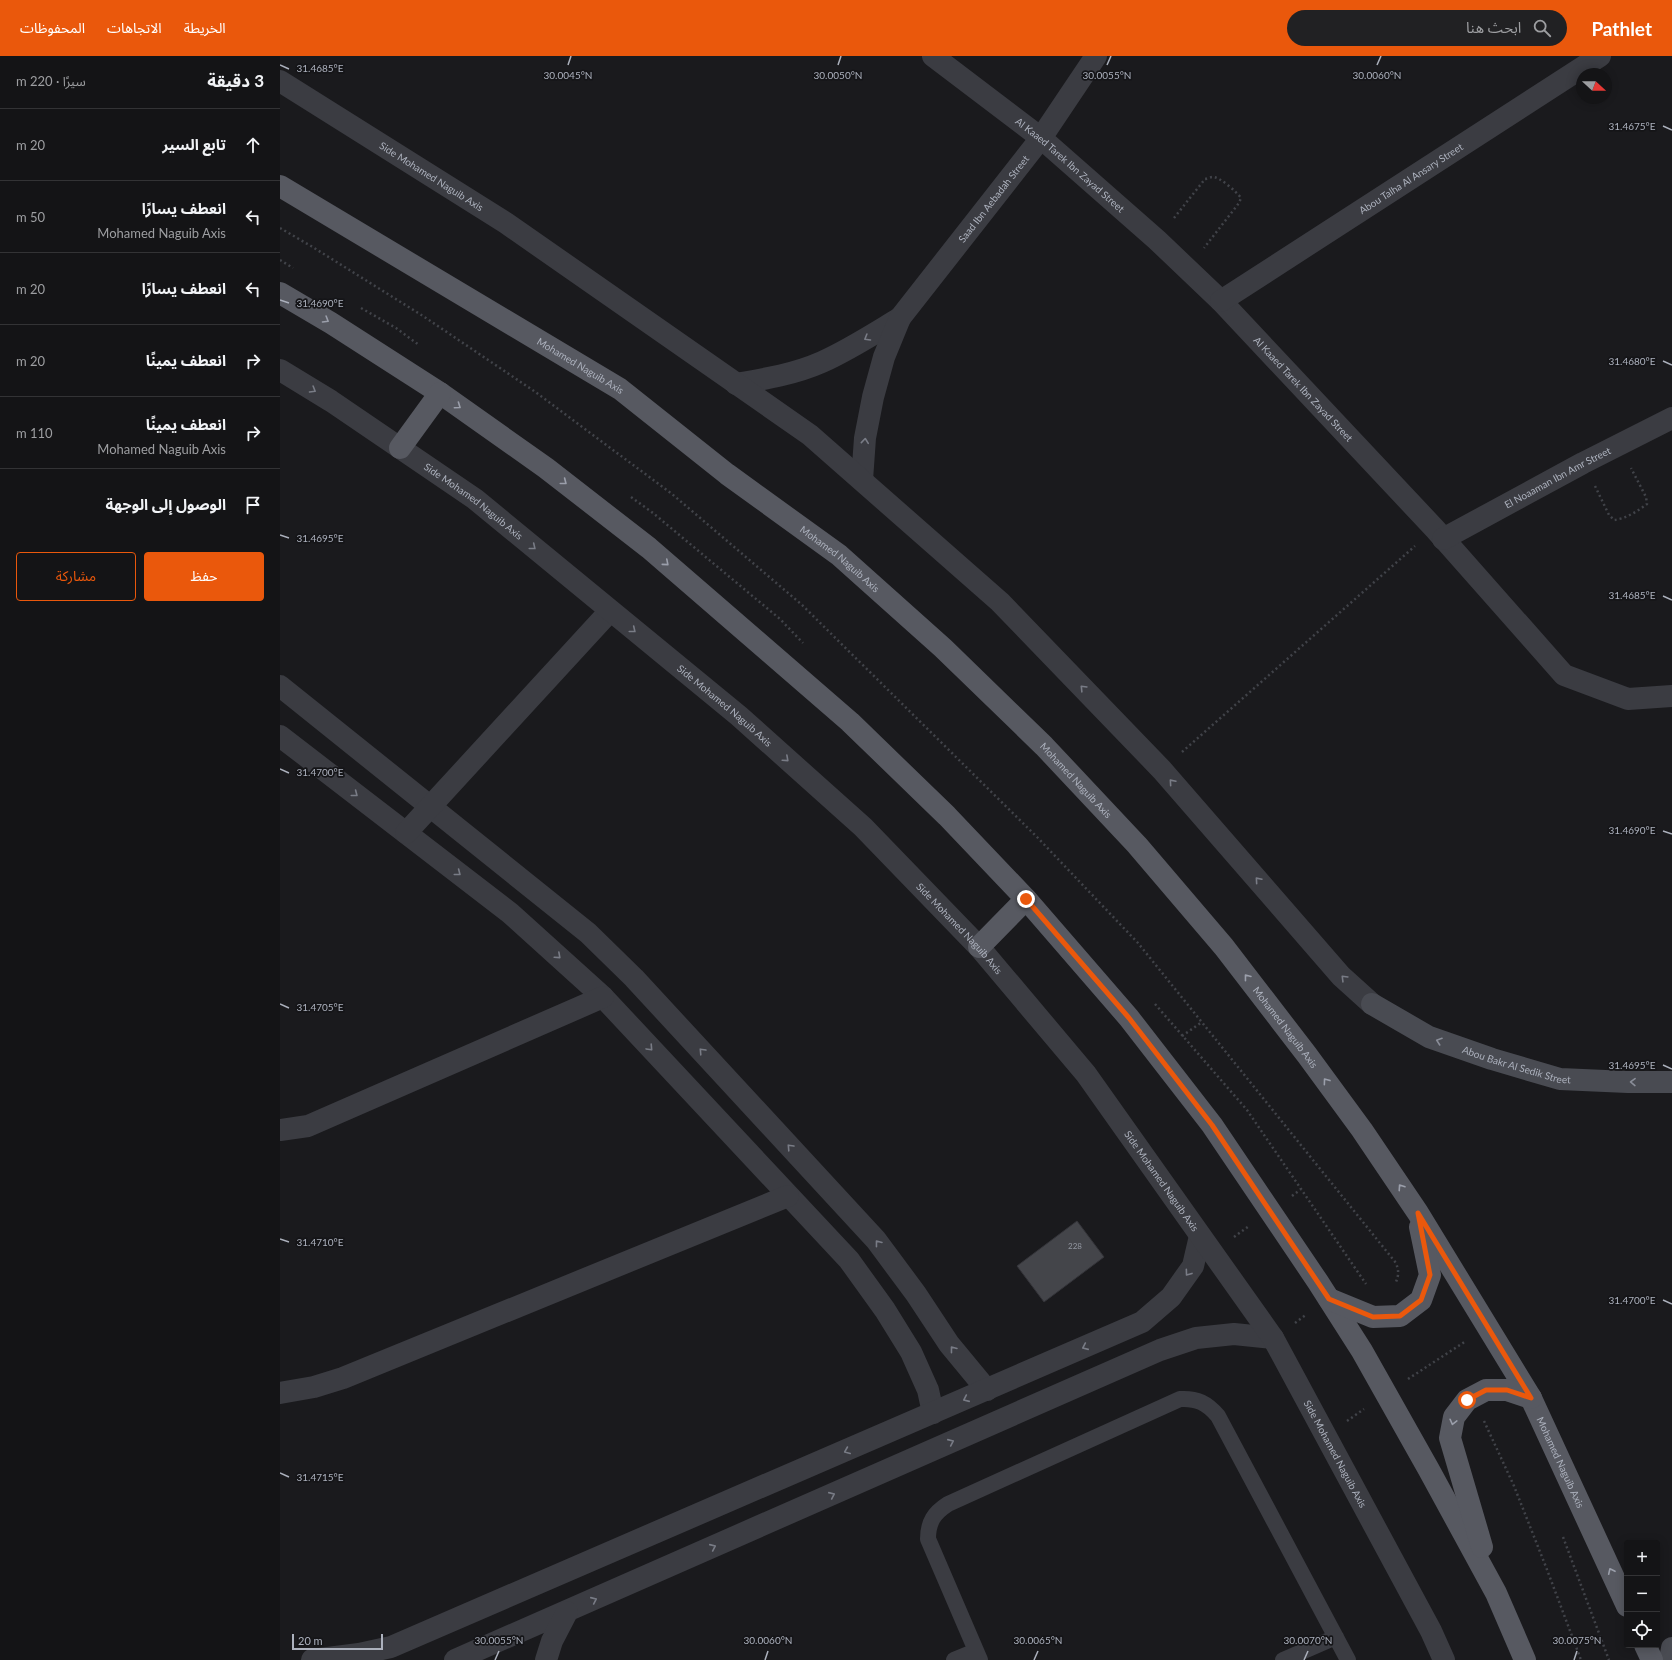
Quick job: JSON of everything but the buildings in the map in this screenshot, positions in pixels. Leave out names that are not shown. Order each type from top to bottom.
[{"type":"main road","name":"Mohamed Naguib Axis","points":[[280,186],[620,389],[727,474],[839,555],[944,648],[1044,746],[1137,845],[1219,941],[1307,1055],[1362,1130],[1418,1213],[1531,1398],[1624,1600]]},
{"type":"main road","points":[[280,293],[440,393],[546,468],[649,548],[850,722],[947,816],[1026,899],[1129,1018],[1212,1125],[1329,1299],[1366,1358],[1429,1470],[1496,1593],[1526,1660]]},
{"type":"main road","points":[[400,448],[440,393]]},
{"type":"main road","points":[[979,947],[1026,899]]},
{"type":"main road","name":"Abou Bakr Al Sedik Street","points":[[1372,1004],[1429,1037],[1492,1059],[1560,1079],[1672,1082]]},
{"type":"main road","points":[[1329,1299],[1373,1317],[1400,1316],[1421,1300],[1430,1275],[1418,1213]]},
{"type":"main road","points":[[1496,1593],[1450,1438],[1454,1417],[1467,1400],[1486,1390],[1507,1390],[1531,1398]]},
{"type":"main road","points":[[1646,1648],[1652,1660]]},
{"type":"main road","points":[[1670,1660],[1672,1648]]},
{"type":"street","name":"Al Kaaed Tarek Ibn Zayad Street","points":[[933,56],[1041,138],[1157,240],[1221,301],[1439,534],[1564,675],[1628,699],[1672,696]]},
{"type":"street","name":"Saad Ibn Aebadah Street","points":[[862,480],[865,438],[873,397],[884,357],[900,318],[1041,138],[1096,56]]},
{"type":"street","name":"Abou Talha Al Ansary Street","points":[[1221,301],[1600,56]]},
{"type":"street","name":"Side Mohamed Naguib Axis","points":[[280,81],[506,222],[810,435],[1000,602],[1162,770],[1337,971],[1372,1004]]},
{"type":"street","name":"Saad Ibn Aebadah Street","points":[[736,384],[780,377],[822,362],[861,342],[900,318]]},
{"type":"street","name":"Side Mohamed Naguib Axis","points":[[280,370],[331,401],[475,500],[739,716],[863,827],[979,947],[1086,1074],[1273,1338],[1431,1631],[1444,1660]]},
{"type":"street","name":"El Noaaman Ibn Amr Street","points":[[1439,534],[1672,418]]},
{"type":"street","points":[[406,832],[610,611]]},
{"type":"street","points":[[280,686],[588,933],[634,978],[876,1240],[916,1294],[949,1344],[987,1390]]},
{"type":"street","points":[[280,736],[510,913],[603,997],[849,1260],[885,1310],[911,1352],[928,1390],[933,1413]]},
{"type":"street","points":[[280,1130],[308,1126],[603,997]]},
{"type":"street","points":[[280,1393],[314,1387],[343,1378],[788,1196]]},
{"type":"street","points":[[312,1660],[359,1654],[390,1647],[1142,1322],[1171,1297],[1194,1266],[1200,1236]]},
{"type":"street","points":[[455,1660],[1160,1350],[1196,1338],[1234,1334],[1273,1338]]},
{"type":"street","points":[[546,1660],[552,1641],[567,1612]]},
{"type":"lane","points":[[954,1660],[978,1656],[928,1539],[928,1528],[932,1518],[939,1510],[948,1504],[1180,1399],[1191,1398],[1202,1402],[1211,1408],[1218,1416],[1348,1660]]},
{"type":"lane","points":[[1283,1660],[1336,1637]]},
{"type":"path","points":[[1157,240],[1205,179],[1211,177],[1217,178],[1238,192],[1242,198],[1239,203],[1188,269]]},
{"type":"path","points":[[1584,463],[1609,515],[1614,520],[1620,520],[1647,504],[1646,497],[1620,445]]},
{"type":"path","points":[[1162,770],[1439,534]]},
{"type":"path","points":[[1182,1036],[1202,1022]]},
{"type":"path","points":[[1483,1416],[1483,1420],[1514,1486],[1543,1559],[1580,1660]]},
{"type":"path","points":[[1562,1534],[1609,1660]]},
{"type":"route","points":[[1026,899],[1129,1018],[1212,1125],[1329,1299],[1373,1317],[1400,1316],[1421,1300],[1430,1275],[1418,1213],[1531,1398],[1507,1390],[1486,1390],[1467,1400]]}]
